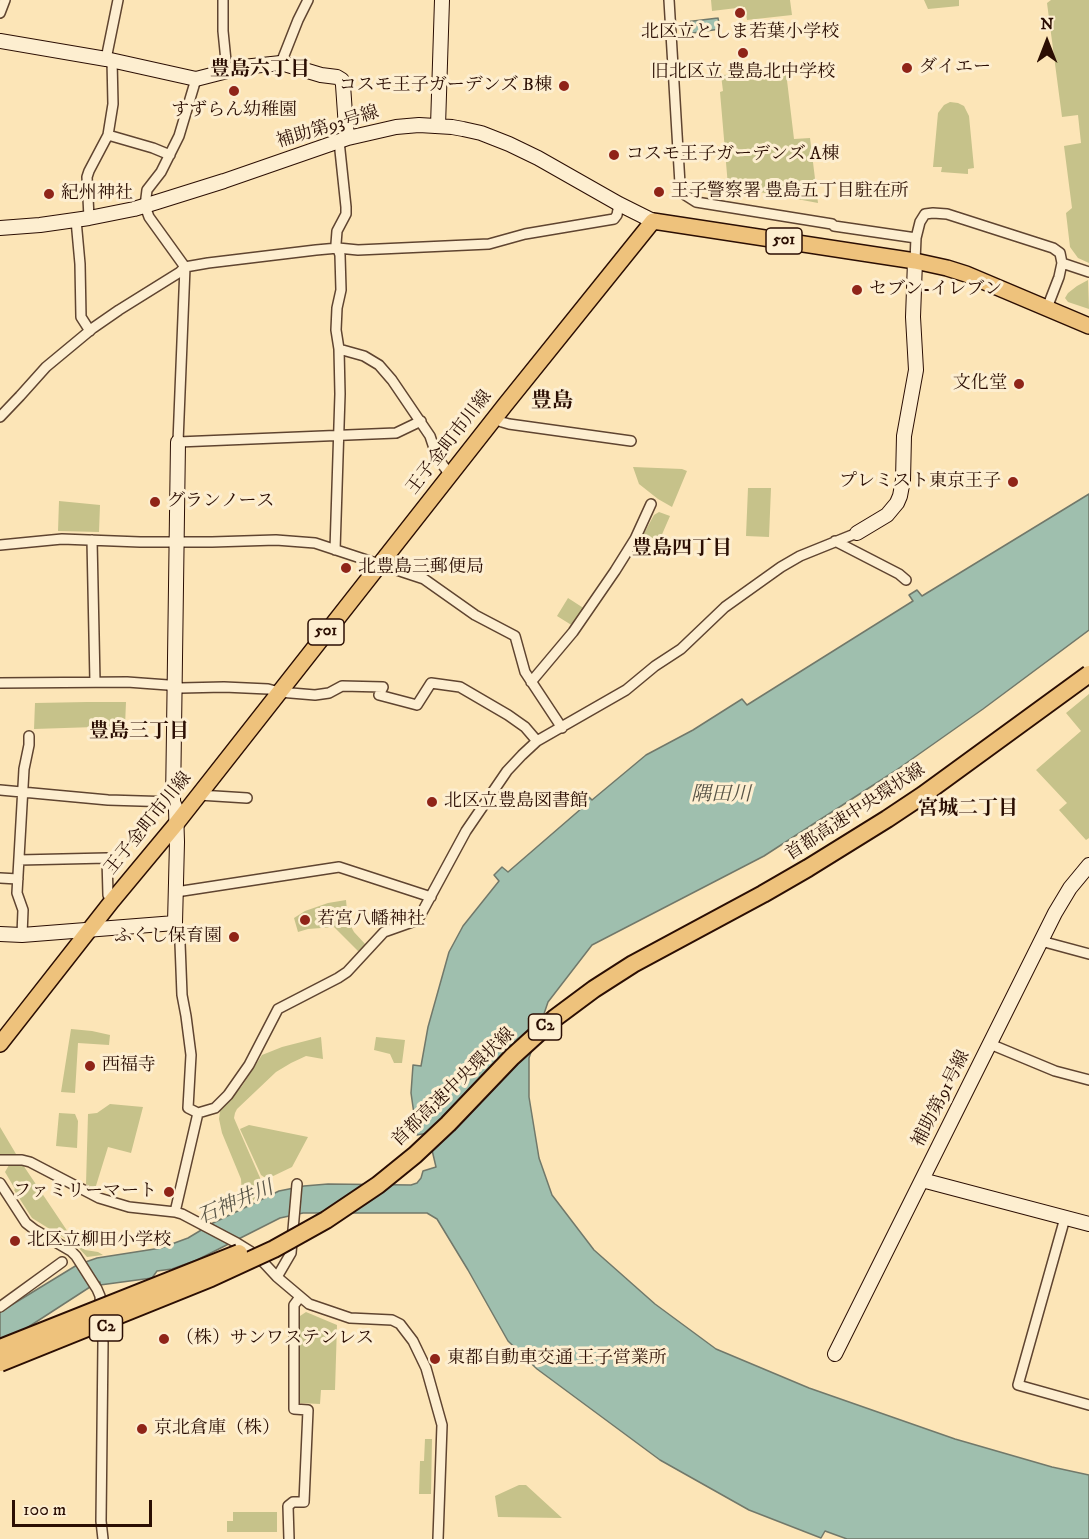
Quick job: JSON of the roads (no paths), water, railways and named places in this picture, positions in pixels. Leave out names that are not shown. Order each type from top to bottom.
[{"type":"highway","name":"首都高速中央環状線","points":[[0,1348],[269,1241],[340,1207],[412,1152],[510,1054],[574,998],[632,960],[806,865],[876,821],[1089,669]]},
{"type":"highway","name":"首都高速中央環状線","points":[[0,1363],[211,1278],[300,1236],[326,1220],[378,1185],[415,1155],[520,1049],[555,1018],[594,989],[633,964],[790,879],[887,819],[1089,674]]},
{"type":"highway","name":"C2","points":[[0,1374],[169,1300],[211,1278]]},
{"type":"main road","name":"501","points":[[653,221],[915,261],[947,268],[1089,326]]},
{"type":"main road","name":"王子金町市川線","points":[[0,1044],[653,221]]},
{"type":"street","points":[[0,13],[5,0]]},
{"type":"street","points":[[90,331],[81,317],[82,219],[87,177],[108,135],[113,104],[109,60],[118,0]]},
{"type":"street","points":[[223,0],[227,71]]},
{"type":"street","points":[[281,63],[308,0]]},
{"type":"street","points":[[438,126],[442,0]]},
{"type":"street","points":[[669,0],[680,184],[685,195],[696,202],[916,238]]},
{"type":"street","points":[[0,41],[109,60],[196,79],[243,67],[281,63],[342,80],[346,128],[344,140],[346,214],[337,231],[336,244],[340,255],[340,290],[336,330],[339,349],[336,550]]},
{"type":"street","points":[[196,79],[179,136],[161,172],[147,190],[145,206],[149,217],[184,267],[176,542],[173,802],[176,809],[177,842],[175,923],[180,943],[182,995],[191,1055],[188,1108],[198,1113],[215,1108],[228,1095],[249,1065],[278,1009],[347,972],[384,932],[418,919],[484,802],[507,771],[537,741],[626,690],[655,666],[681,649],[725,607],[782,567],[800,556],[857,532],[887,515],[900,496],[903,480],[904,436],[916,370],[913,317],[916,238],[920,222],[925,214],[947,214],[1053,248],[1060,253],[1062,263],[1059,277],[1047,308]]},
{"type":"street","name":"補助第93号線","points":[[0,228],[82,219],[145,206],[344,140],[396,127],[419,125],[452,127],[481,133],[509,144],[653,221]]},
{"type":"street","points":[[108,135],[170,155]]},
{"type":"street","points":[[0,417],[46,367],[90,331],[119,310],[178,274],[184,267],[338,248],[358,250],[489,244],[525,234],[614,219],[617,216],[619,204]]},
{"type":"street","points":[[1062,263],[1089,272]]},
{"type":"street","points":[[339,349],[364,356],[379,364],[430,436],[437,457],[450,475]]},
{"type":"street","points":[[495,418],[509,424],[631,441]]},
{"type":"street","points":[[178,442],[396,433],[421,422]]},
{"type":"street","points":[[531,682],[573,632],[615,571],[635,539],[651,504]]},
{"type":"street","points":[[0,545],[62,539],[176,542],[276,540],[315,543],[424,579],[475,615],[515,636],[525,672],[562,728]]},
{"type":"street","points":[[92,540],[95,682]]},
{"type":"street","points":[[836,541],[899,574],[906,580]]},
{"type":"street","points":[[0,684],[95,682],[168,684],[181,688],[268,689],[315,695],[329,693],[342,686],[383,687],[380,696],[417,705],[431,683],[460,687],[517,721],[537,741]]},
{"type":"street","points":[[22,935],[23,910],[17,893],[22,792],[29,736]]},
{"type":"street","points":[[0,790],[108,800],[173,802]]},
{"type":"street","points":[[198,795],[247,798]]},
{"type":"street","points":[[19,860],[107,858],[108,895],[112,901]]},
{"type":"street","name":"補助第91号線","points":[[835,1354],[1041,941],[1070,888],[1089,865]]},
{"type":"street","points":[[176,892],[339,867],[431,897]]},
{"type":"street","points":[[0,878],[18,879]]},
{"type":"street","points":[[0,934],[22,935],[175,923]]},
{"type":"street","points":[[1041,941],[1089,954]]},
{"type":"street","points":[[990,1044],[1055,1071],[1089,1080]]},
{"type":"street","points":[[179,1213],[198,1113]]},
{"type":"street","points":[[0,1160],[30,1162],[99,1198],[129,1207],[179,1213],[237,1243],[264,1263],[309,1304],[351,1318],[392,1320],[400,1324],[413,1341],[426,1368],[442,1425],[438,1539]]},
{"type":"street","points":[[922,1180],[1089,1224]]},
{"type":"street","points":[[0,1183],[26,1223],[71,1251],[78,1258],[100,1296],[103,1336],[101,1521],[103,1539]]},
{"type":"street","points":[[277,1277],[291,1253],[297,1184]]},
{"type":"street","points":[[1065,1218],[1018,1384],[1089,1406]]},
{"type":"street","points":[[0,1307],[62,1262]]},
{"type":"street","points":[[289,1539],[288,1506],[293,1502],[304,1502],[308,1421],[308,1410],[294,1409],[294,1305],[300,1297]]},
{"type":"water","points":[[718,18],[720,29],[686,34],[685,22]]},
{"type":"water","name":"隅田川","points":[[1089,494],[1089,630],[895,771],[764,856],[592,945],[548,1002],[529,1058],[529,1097],[539,1158],[552,1195],[594,1250],[655,1304],[716,1349],[809,1388],[955,1439],[1052,1467],[1089,1475],[1089,1539],[847,1539],[825,1531],[821,1538],[749,1510],[660,1460],[537,1369],[508,1341],[437,1219],[427,1213],[303,1213],[280,1218],[197,1260],[172,1269],[157,1271],[152,1278],[100,1285],[100,1282],[19,1333],[0,1340],[0,1312],[77,1265],[97,1258],[161,1248],[188,1238],[213,1223],[279,1191],[328,1184],[411,1185],[417,1183],[423,1171],[436,1167],[428,1133],[417,1135],[411,1093],[413,1065],[421,1066],[428,1027],[449,952],[463,926],[499,881],[494,875],[502,867],[508,872],[582,808],[579,801],[587,795],[592,800],[646,755],[693,730],[742,699],[747,705],[913,601],[909,595],[917,590],[922,596]]},
{"type":"place","name":"北区立としま若葉小学校","points":[[740,13]]},
{"type":"place","name":"旧北区立 豊島北中学校","points":[[743,53]]},
{"type":"place","name":"ダイエー","points":[[907,68]]},
{"type":"place","name":"コスモ王子ガーデンズ B棟","points":[[564,86]]},
{"type":"place","name":"すずらん幼稚園","points":[[234,91]]},
{"type":"place","name":"コスモ王子ガーデンズ A棟","points":[[614,155]]},
{"type":"place","name":"王子警察署 豊島五丁目駐在所","points":[[659,192]]},
{"type":"place","name":"紀州神社","points":[[49,194]]},
{"type":"place","name":"セブン-イレブン","points":[[857,290]]},
{"type":"place","name":"文化堂","points":[[1019,384]]},
{"type":"place","name":"プレミスト東京王子","points":[[1013,482]]},
{"type":"place","name":"グランノース","points":[[155,502]]},
{"type":"place","name":"北豊島三郵便局","points":[[346,568]]},
{"type":"place","name":"北区立豊島図書館","points":[[432,802]]},
{"type":"place","name":"若宮八幡神社","points":[[305,920]]},
{"type":"place","name":"ふくし保育園","points":[[234,937]]},
{"type":"place","name":"西福寺","points":[[90,1066]]},
{"type":"place","name":"ファミリーマート","points":[[169,1192]]},
{"type":"place","name":"北区立柳田小学校","points":[[15,1241]]},
{"type":"place","name":"（株）サンワステンレス","points":[[164,1339]]},
{"type":"place","name":"東都自動車交通 王子営業所","points":[[435,1359]]},
{"type":"place","name":"京北倉庫（株）","points":[[142,1429]]},
{"type":"district","name":"豊島六丁目","points":[[260,71]]},
{"type":"district","name":"豊島","points":[[552,403]]},
{"type":"district","name":"豊島四丁目","points":[[682,550]]},
{"type":"district","name":"豊島三丁目","points":[[139,733]]},
{"type":"district","name":"宮城二丁目","points":[[968,810]]},
{"type":"water label","name":"石神井川","points":[[236,1204]]}]
